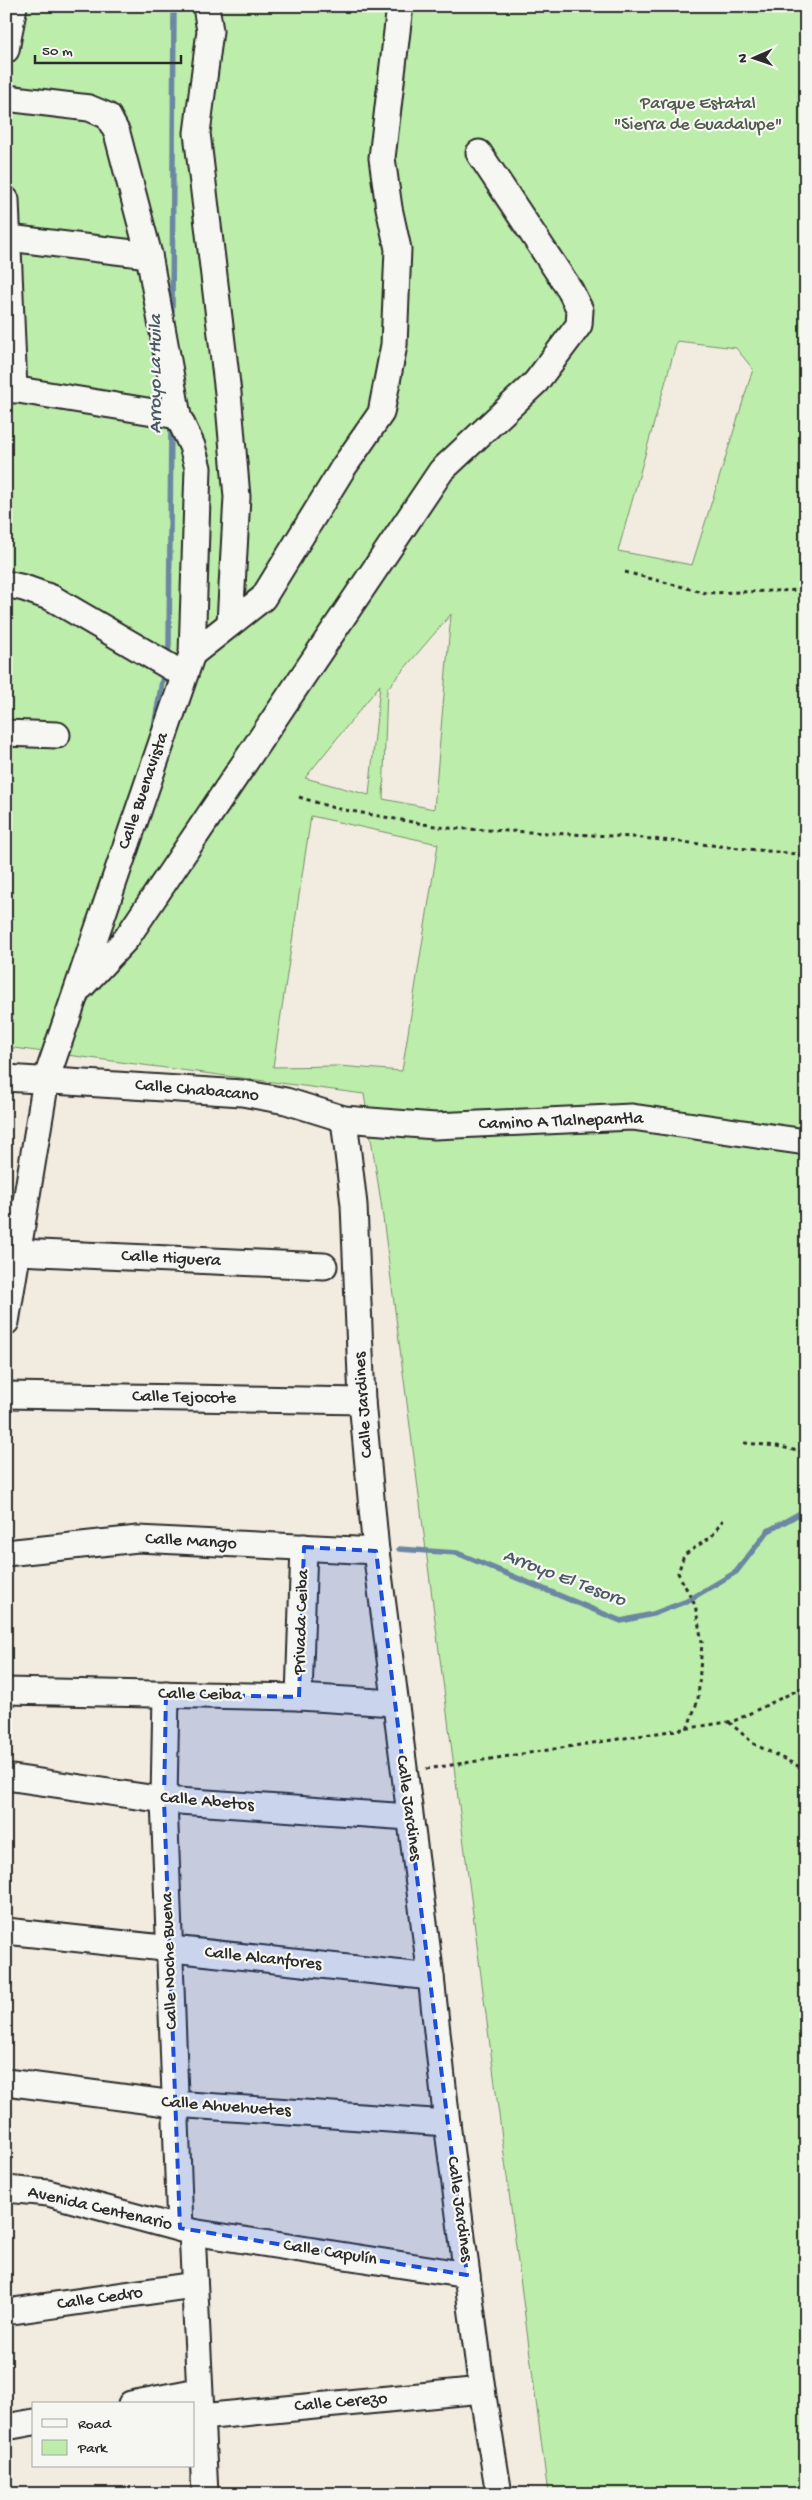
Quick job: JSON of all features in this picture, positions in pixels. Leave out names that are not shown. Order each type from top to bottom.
[{"type":"street","points":[[6,50],[14,6]]},
{"type":"street","points":[[206,6],[210,31],[197,133],[228,394],[237,497],[230,623]]},
{"type":"street","points":[[6,584],[52,598],[188,665],[230,623],[263,598],[343,468],[381,413],[394,345],[398,248],[389,208],[382,158],[400,6]]},
{"type":"street","name":"Calle Buenavista","points":[[6,98],[89,108],[108,116],[117,133],[149,255],[178,416],[192,446],[198,468],[188,665],[46,1080],[6,1322]]},
{"type":"street","points":[[75,994],[126,938],[441,471],[536,382],[579,325],[580,310],[570,290],[479,152]]},
{"type":"street","points":[[6,200],[9,238],[10,389],[178,416]]},
{"type":"street","points":[[9,238],[149,255]]},
{"type":"street","points":[[6,733],[57,735]]},
{"type":"street","name":"Calle Chabacano","points":[[6,1078],[242,1092],[286,1101],[344,1119]]},
{"type":"street","name":"Camino A Tlalnepantla","points":[[344,1119],[435,1126],[632,1117],[806,1142]]},
{"type":"street","name":"Calle Jardines","points":[[344,1119],[354,1205],[362,1401],[376,1551],[482,2390],[500,2494]]},
{"type":"street","name":"Calle Higuera","points":[[18,1252],[324,1266]]},
{"type":"street","name":"Calle Tejocote","points":[[6,1395],[362,1401]]},
{"type":"street","name":"Calle Mango","points":[[6,1553],[138,1539],[376,1551]]},
{"type":"street","name":"Privada Ceiba","points":[[299,1697],[304,1547]]},
{"type":"street","name":"Calle Ceiba","points":[[6,1691],[299,1697],[394,1704]]},
{"type":"street","name":"Calle Noche Buena","points":[[166,1694],[164,1800],[174,2104],[186,2230],[194,2285],[198,2391],[205,2494]]},
{"type":"street","name":"Calle Abetos","points":[[6,1777],[164,1800],[409,1817]]},
{"type":"street","name":"Calle Alcanfores","points":[[6,1931],[431,1977]]},
{"type":"street","name":"Calle Ahuehuetes","points":[[6,2082],[174,2104],[447,2122]]},
{"type":"street","name":"Avenida Centenario","points":[[6,2189],[48,2193],[186,2230]]},
{"type":"street","name":"Calle Capulín","points":[[186,2230],[467,2275]]},
{"type":"street","name":"Calle Cedro","points":[[6,2312],[194,2285]]},
{"type":"street","name":"Calle Cerezo","points":[[200,2417],[482,2390]]},
{"type":"street","points":[[141,2402],[198,2391]]},
{"type":"street","points":[[6,2428],[32,2422]]},
{"type":"path","points":[[625,572],[706,593],[806,590]]},
{"type":"path","points":[[299,798],[334,808],[446,828],[633,837],[806,855]]},
{"type":"path","points":[[744,1443],[776,1446],[806,1454]]},
{"type":"path","points":[[686,1729],[698,1700],[702,1642],[695,1605],[678,1573],[684,1555],[712,1536],[723,1520]]},
{"type":"path","points":[[403,1772],[729,1722],[806,1686]]},
{"type":"path","points":[[729,1722],[754,1744],[806,1770]]},
{"type":"highlighted area","points":[[304,1547],[376,1551],[467,2275],[180,2228],[164,1800],[166,1694],[299,1697]]},
{"type":"green space","name":"Parque Estatal \"Sierra de Guadalupe\"","points":[[6,6],[806,6],[806,2494],[548,2494],[381,1202],[364,1094],[6,1047]],"holes":[[[677,341],[736,348],[753,369],[692,565],[618,551]],[[451,614],[434,809],[383,799],[387,689]],[[380,685],[369,795],[305,778]],[[311,816],[438,844],[402,1071],[339,1066],[273,1067]]]},
{"type":"waterway","name":"Arroyo La Huila","points":[[172,317],[174,6]]},
{"type":"waterway","name":"Arroyo La Huila","points":[[167,659],[169,646],[171,423]]},
{"type":"waterway","name":"Arroyo La Huila","points":[[153,733],[164,670]]},
{"type":"waterway","name":"Arroyo El Tesoro","points":[[399,1549],[457,1553],[621,1621],[653,1614],[687,1601],[736,1572],[768,1531],[806,1510]]}]
